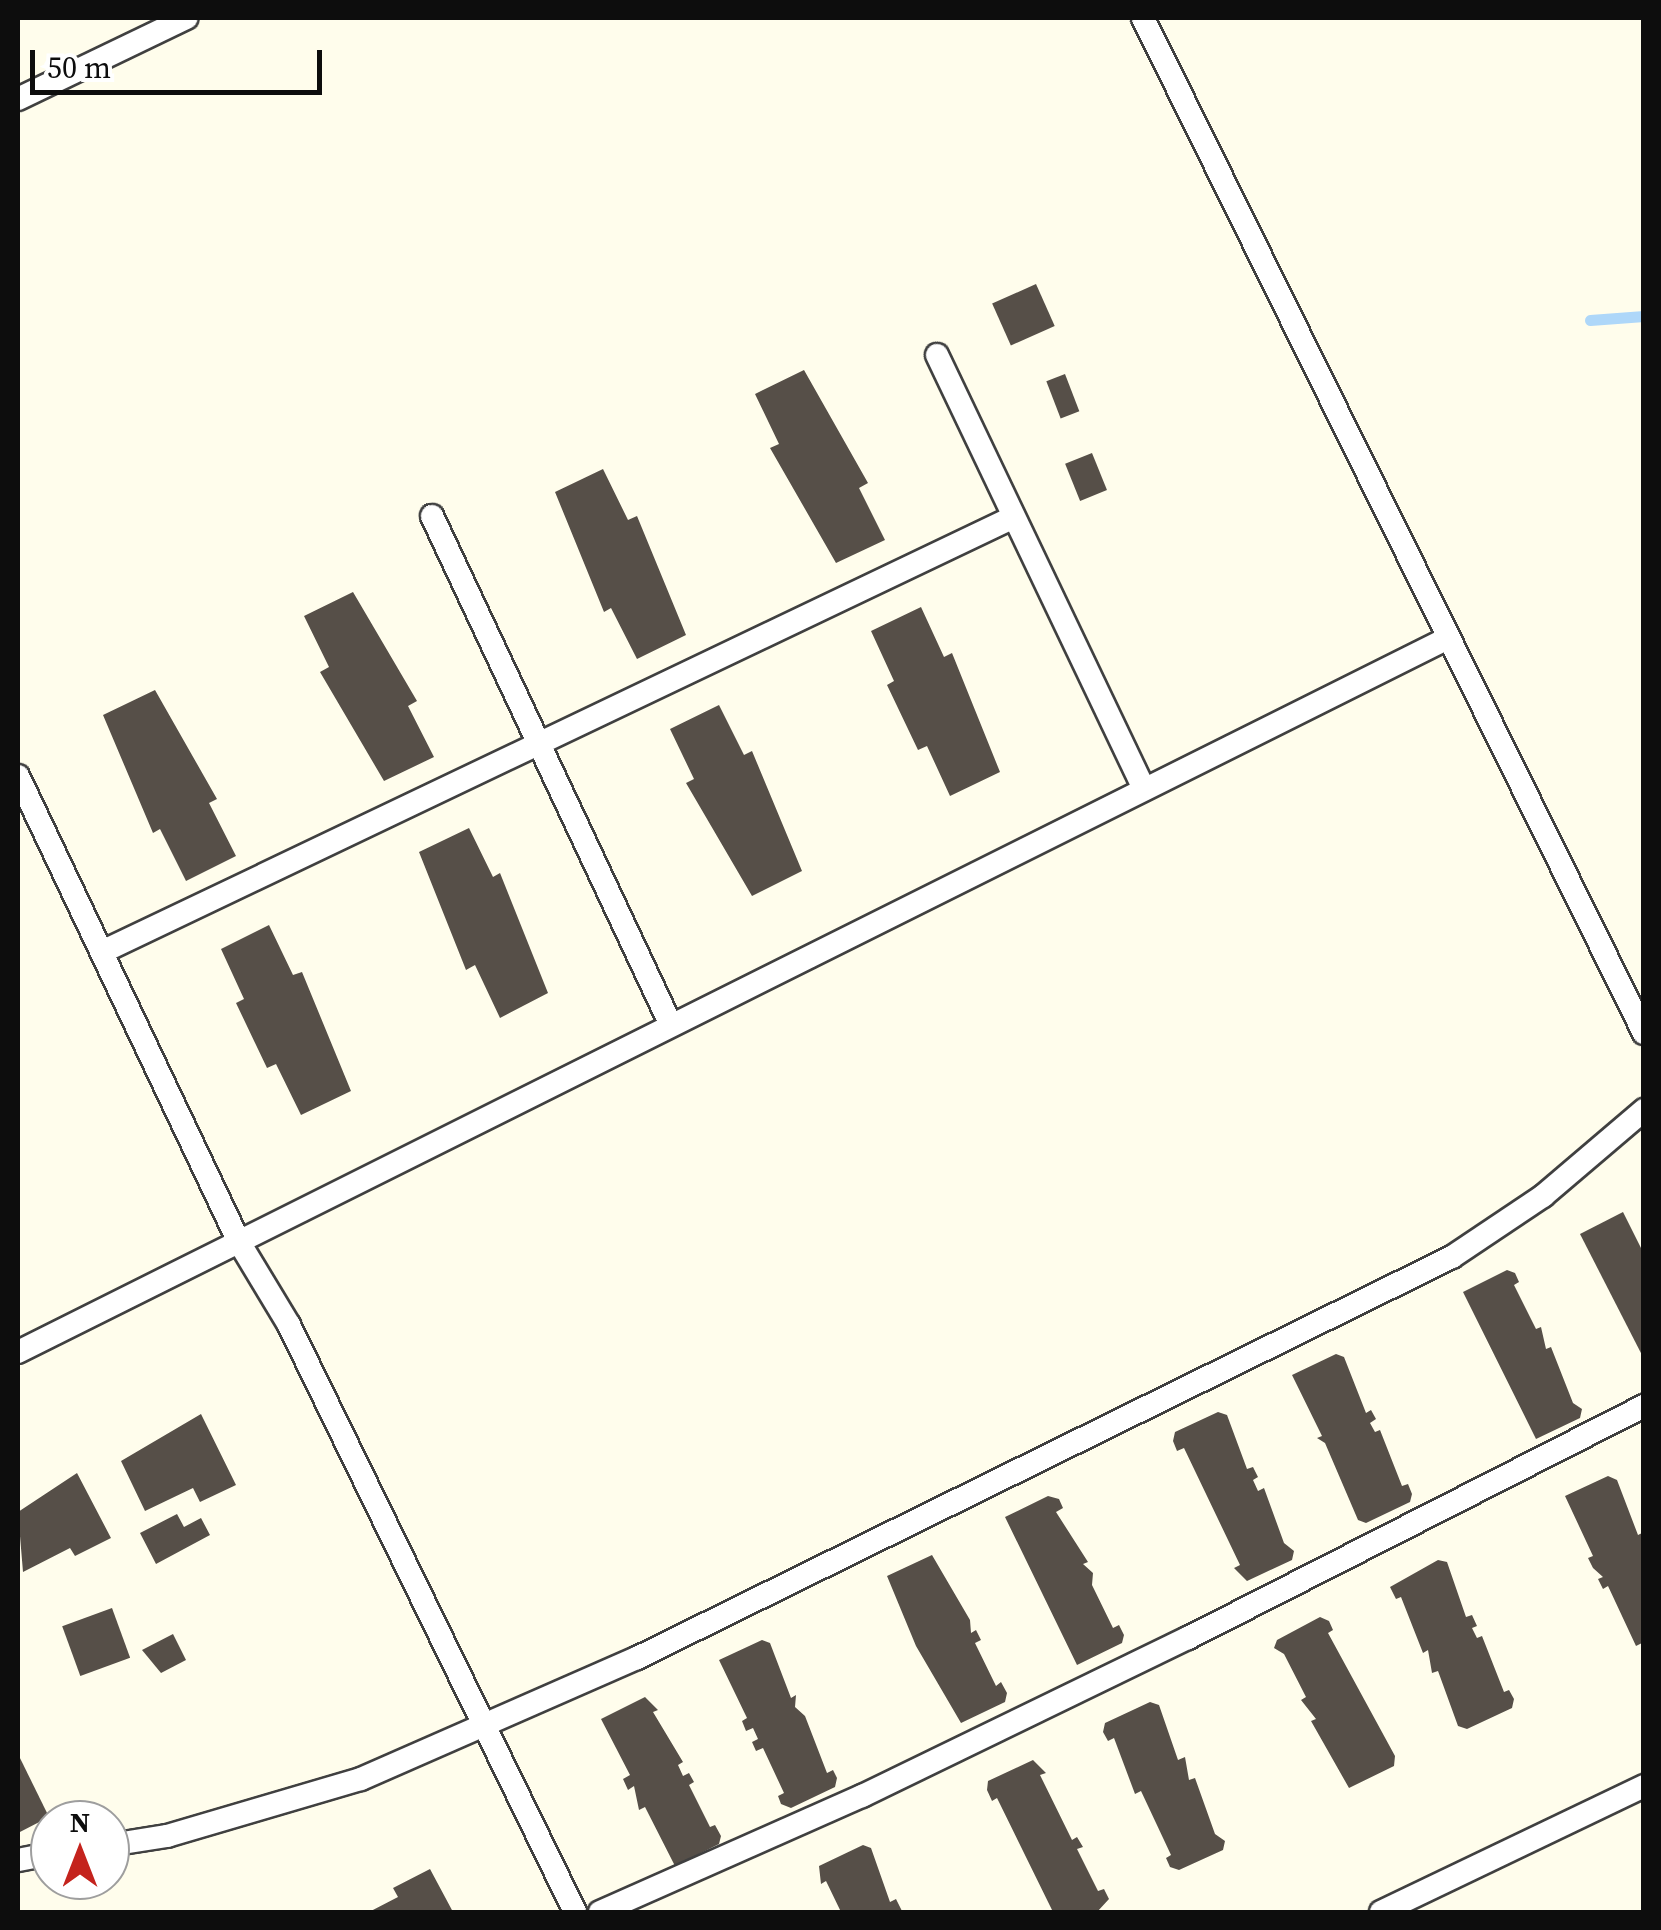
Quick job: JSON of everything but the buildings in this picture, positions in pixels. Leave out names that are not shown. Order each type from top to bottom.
[{"type":"lane","points":[[18,99],[186,18]]},
{"type":"lane","points":[[1142,18],[1444,640],[1644,1033]]},
{"type":"lane","points":[[937,355],[1144,789]]},
{"type":"lane","points":[[432,516],[669,1021]]},
{"type":"lane","points":[[104,951],[1014,517]]},
{"type":"lane","points":[[18,1352],[669,1021],[1444,640]]},
{"type":"lane","points":[[18,776],[239,1242],[289,1325],[482,1728],[575,1912]]},
{"type":"lane","points":[[130,1842],[168,1836],[361,1778],[482,1728],[1105,1432],[1452,1256],[1544,1196],[1644,1110]]},
{"type":"lane","points":[[600,1912],[862,1796],[1171,1646],[1644,1406]]},
{"type":"lane","points":[[1381,1912],[1644,1786]]},
{"type":"waterway","points":[[1590,320],[1644,316]]}]
